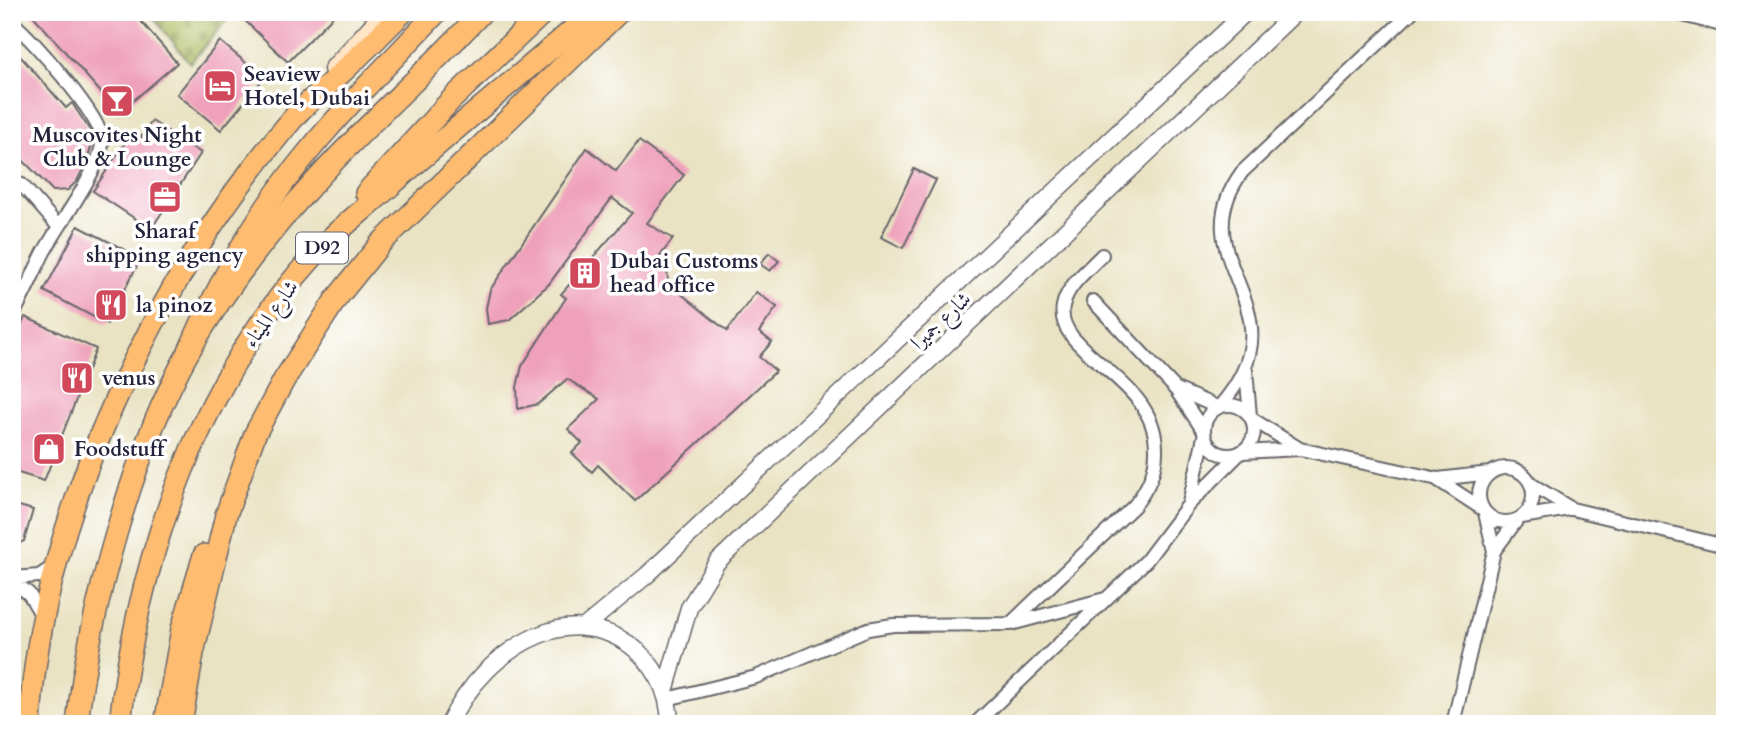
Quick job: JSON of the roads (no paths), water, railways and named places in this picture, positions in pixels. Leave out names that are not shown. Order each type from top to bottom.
[{"type":"main road","points":[[30,724],[33,673],[42,616],[56,565],[90,465],[149,332],[219,216],[298,113],[385,12]]},
{"type":"main road","points":[[298,113],[403,12]]},
{"type":"main road","points":[[190,351],[228,271],[278,190],[332,124],[437,12]]},
{"type":"main road","name":"D92","points":[[77,724],[93,627],[114,545],[156,423],[190,351],[242,272],[310,187],[482,12]]},
{"type":"main road","points":[[467,28],[488,12]]},
{"type":"main road","points":[[318,251],[425,127],[544,12]]},
{"type":"main road","name":"شارع الميناء","points":[[120,724],[140,602],[179,482],[247,345],[318,251],[451,131],[593,12]]},
{"type":"main road","points":[[165,724],[189,600],[208,544],[234,489],[255,434],[284,380],[323,319],[366,261],[531,95],[619,12]]},
{"type":"main road","points":[[181,724],[193,653],[234,489]]},
{"type":"street","name":"شارع جميرا","points":[[583,628],[640,582],[1246,12]]},
{"type":"street","name":"شارع جميرا","points":[[668,706],[689,608],[718,562],[1296,12]]},
{"type":"street","points":[[975,724],[1109,598],[1162,542],[1189,504],[1253,437],[1246,370],[1252,343],[1250,314],[1222,241],[1222,216],[1228,193],[1242,172],[1412,12]]},
{"type":"street","points":[[1671,12],[1725,26]]},
{"type":"street","points":[[12,22],[98,125],[103,143],[98,161],[58,226],[12,316]]},
{"type":"street","points":[[12,41],[23,32]]},
{"type":"street","points":[[12,181],[22,185],[58,226]]},
{"type":"street","points":[[1010,624],[1134,506],[1148,487],[1155,465],[1156,441],[1145,407],[1130,389],[1074,340],[1065,326],[1062,311],[1066,295],[1102,255]]},
{"type":"street","points":[[1093,301],[1174,387],[1216,452],[1228,455],[1300,449],[1438,480],[1509,468],[1572,509],[1725,546]]},
{"type":"street","points":[[1189,504],[1207,416],[1219,407],[1246,370]]},
{"type":"street","points":[[1174,387],[1219,407],[1240,407],[1251,418],[1300,449]]},
{"type":"street","points":[[1490,473],[1479,489],[1494,551]]},
{"type":"street","points":[[1438,480],[1500,522],[1572,509]]},
{"type":"street","points":[[1453,724],[1494,551],[1532,502],[1531,484]]},
{"type":"street","points":[[12,579],[39,576],[56,565]]},
{"type":"street","points":[[12,579],[29,594],[42,616]]},
{"type":"street","points":[[668,706],[756,677],[868,629],[893,625],[1010,624],[1109,598]]},
{"type":"street","points":[[449,724],[475,683],[513,650],[553,630],[583,628],[611,634],[639,651],[654,668],[668,706],[681,724]]},
{"type":"place","name":"Seaview Hotel, Dubai","points":[[220,86]]},
{"type":"place","name":"Muscovites Night Club & Lounge","points":[[117,101]]},
{"type":"place","name":"Sharaf shipping agency","points":[[165,197]]},
{"type":"place","name":"Dubai Customs head office","points":[[585,273]]},
{"type":"place","name":"la pinoz","points":[[111,305]]},
{"type":"place","name":"venus","points":[[77,378]]},
{"type":"place","name":"Foodstuff","points":[[49,449]]}]
